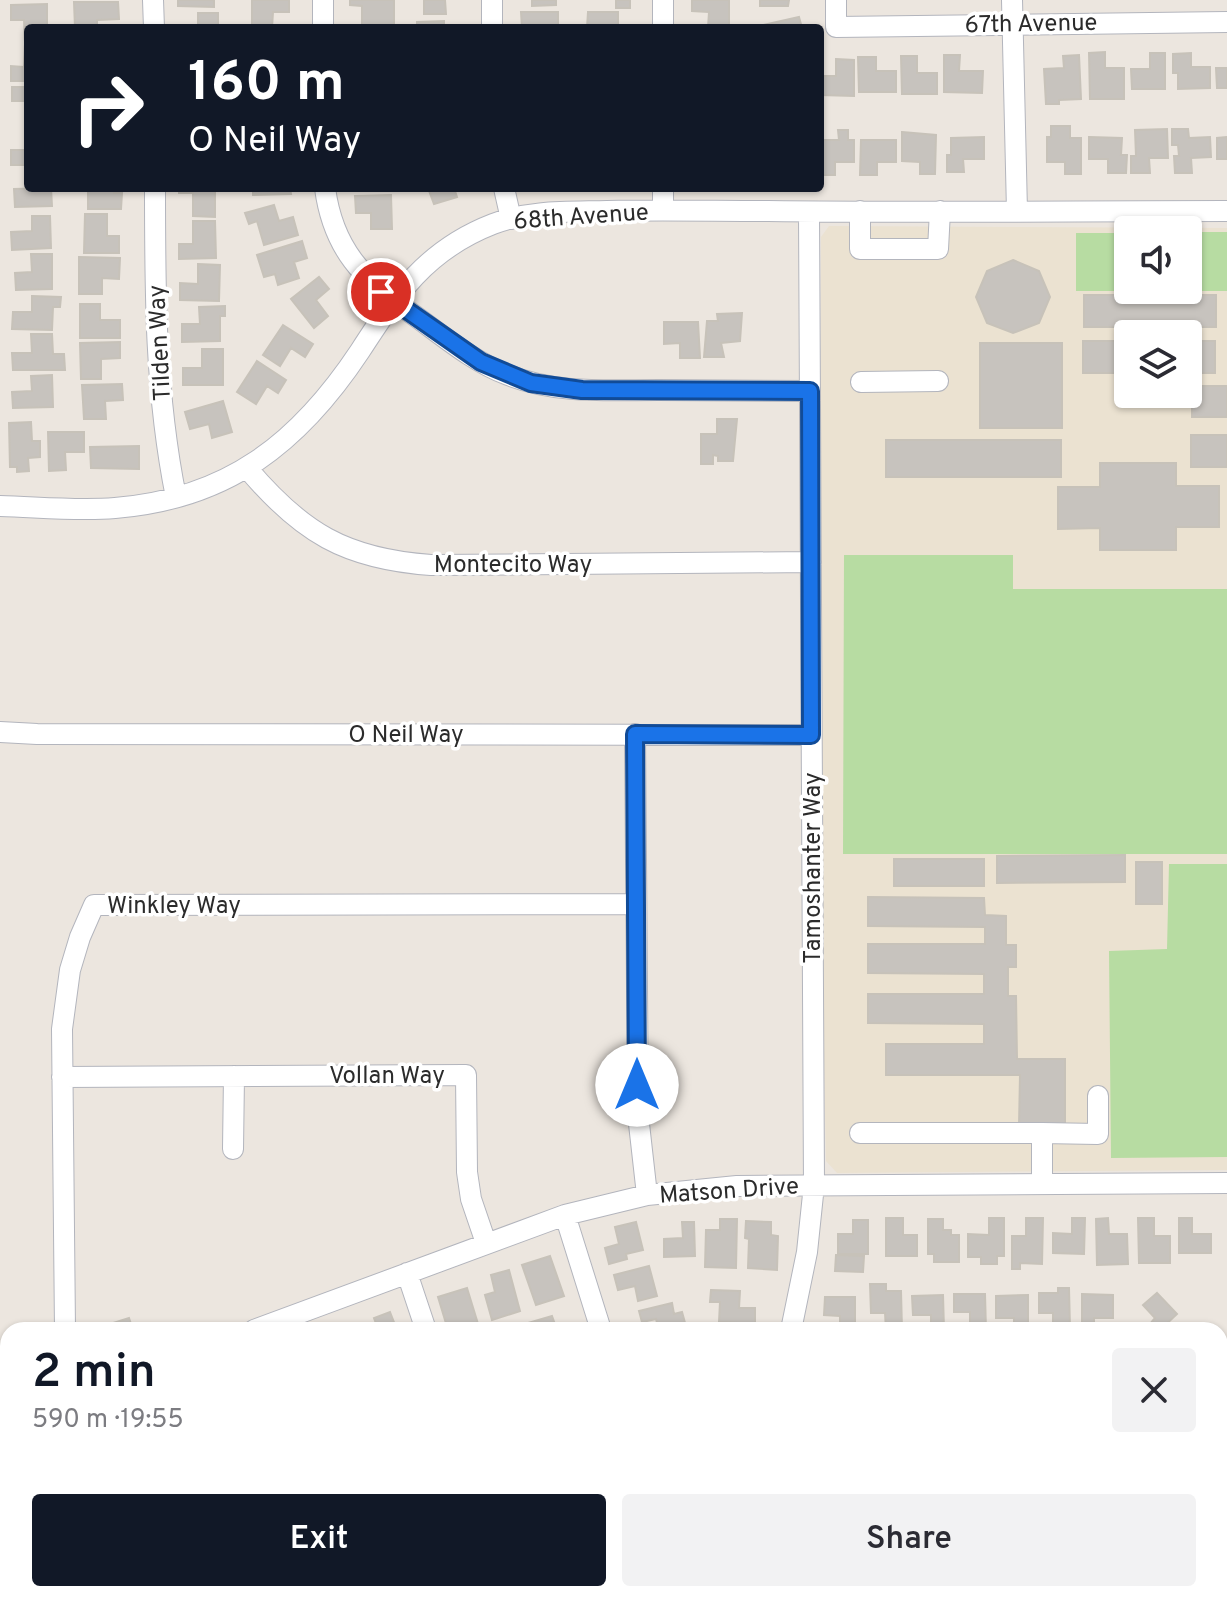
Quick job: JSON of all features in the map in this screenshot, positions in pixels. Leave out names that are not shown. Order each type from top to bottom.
[{"type":"street","points":[[153,0],[154,24]]},
{"type":"street","points":[[323,0],[323,24]]},
{"type":"street","points":[[492,0],[492,24]]},
{"type":"street","points":[[663,0],[663,24]]},
{"type":"street","name":"67th Avenue","points":[[836,0],[836,27],[1227,22]]},
{"type":"street","points":[[1012,0],[1017,211]]},
{"type":"street","name":"Tilden Way","points":[[155,192],[155,330],[159,388],[176,497]]},
{"type":"street","points":[[325,192],[337,236],[366,278],[481,362],[531,383],[582,390],[810,391]]},
{"type":"street","points":[[505,192],[511,219]]},
{"type":"street","points":[[663,192],[663,210]]},
{"type":"street","name":"68th Avenue","points":[[0,506],[111,508],[176,497],[247,468],[264,458],[310,418],[335,387],[393,300],[424,265],[446,247],[471,233],[511,219],[548,213],[663,210],[1227,211]]},
{"type":"street","points":[[860,211],[860,249],[938,249],[940,211]]},
{"type":"street","name":"Tamoshanter Way","points":[[793,1322],[807,1252],[814,1185],[809,212]]},
{"type":"street","points":[[861,382],[938,381]]},
{"type":"street","name":"Montecito Way","points":[[247,468],[274,500],[322,537],[372,557],[402,563],[811,562]]},
{"type":"street","name":"O Neil Way","points":[[0,732],[811,735]]},
{"type":"street","points":[[635,734],[638,1115],[647,1195]]},
{"type":"street","name":"Winkley Way","points":[[65,1322],[63,1014],[70,970],[94,905],[636,904]]},
{"type":"street","name":"Vollan Way","points":[[62,1077],[466,1075],[467,1172],[471,1199],[486,1243]]},
{"type":"street","points":[[233,1149],[234,1076]]},
{"type":"street","points":[[860,1133],[1098,1134],[1098,1096]]},
{"type":"street","points":[[1042,1133],[1042,1184]]},
{"type":"street","name":"Matson Drive","points":[[275,1322],[565,1215],[647,1195],[737,1186],[1227,1183]]},
{"type":"street","points":[[565,1215],[598,1322]]},
{"type":"street","points":[[407,1273],[423,1322]]},
{"type":"shaded area","points":[[829,226],[1114,227],[1114,304],[1202,304],[1202,228],[1227,228],[1227,1170],[837,1173],[826,1161],[820,854],[821,237]]},
{"type":"green space","points":[[1202,232],[1227,232],[1227,291],[1202,291]]},
{"type":"green space","points":[[1076,233],[1114,233],[1114,291],[1076,291]]},
{"type":"green space","points":[[844,555],[1013,555],[1013,589],[1227,589],[1227,854],[843,854]]},
{"type":"green space","points":[[1169,864],[1227,864],[1227,1157],[1111,1158],[1109,951],[1167,949]]},
{"type":"building","points":[[178,0],[214,0],[214,7],[178,6]]},
{"type":"building","points":[[252,0],[289,0],[289,12],[273,12],[272,24],[252,24]]},
{"type":"building","points":[[350,0],[394,0],[394,24],[362,24],[362,6],[350,5]]},
{"type":"building","points":[[424,0],[445,0],[446,14],[424,14]]},
{"type":"building","points":[[532,0],[556,0],[556,5],[532,6]]},
{"type":"building","points":[[616,0],[630,0],[630,8],[616,8]]},
{"type":"building","points":[[692,0],[729,0],[729,24],[708,24],[709,12],[692,11]]},
{"type":"building","points":[[760,0],[789,0],[788,6],[760,6]]},
{"type":"building","points":[[74,2],[118,2],[119,19],[97,20],[97,24],[75,24]]},
{"type":"building","points":[[47,4],[47,24],[24,24],[24,20],[11,20],[11,5]]},
{"type":"building","points":[[521,12],[558,12],[558,24],[522,24]]},
{"type":"building","points":[[588,12],[618,12],[618,24],[587,24]]},
{"type":"building","points":[[198,13],[218,13],[218,24],[198,24]]},
{"type":"building","points":[[799,17],[801,24],[768,24]]},
{"type":"building","points":[[444,21],[444,24],[417,24]]},
{"type":"building","points":[[1105,52],[1105,68],[1124,68],[1124,99],[1090,99],[1089,53]]},
{"type":"building","points":[[1150,53],[1165,53],[1165,89],[1132,89],[1131,69],[1150,69]]},
{"type":"building","points":[[1191,53],[1191,67],[1210,67],[1210,88],[1178,89],[1178,73],[1173,73],[1173,54]]},
{"type":"building","points":[[944,55],[960,55],[959,71],[983,71],[982,93],[944,92]]},
{"type":"building","points":[[1079,55],[1081,99],[1046,104],[1044,69],[1064,68],[1063,56]]},
{"type":"building","points":[[901,56],[917,56],[917,73],[937,73],[937,94],[902,94]]},
{"type":"building","points":[[858,57],[876,57],[876,71],[896,71],[896,92],[859,92]]},
{"type":"building","points":[[836,59],[854,60],[854,96],[824,95],[824,76],[836,76]]},
{"type":"building","points":[[11,66],[24,67],[24,81],[11,81]]},
{"type":"building","points":[[1216,68],[1227,68],[1227,88],[1217,88]]},
{"type":"building","points":[[12,87],[24,87],[24,101],[12,101]]},
{"type":"building","points":[[1051,126],[1070,126],[1070,138],[1081,138],[1081,174],[1065,174],[1065,162],[1047,162],[1047,137],[1051,137]]},
{"type":"building","points":[[1167,129],[1168,158],[1149,158],[1150,173],[1131,173],[1131,156],[1136,156],[1135,130]]},
{"type":"building","points":[[1172,129],[1188,129],[1189,138],[1210,137],[1211,157],[1191,158],[1192,173],[1175,173],[1174,156],[1179,156],[1178,145],[1172,145]]},
{"type":"building","points":[[838,130],[848,130],[848,140],[854,140],[854,162],[835,162],[835,175],[824,175],[824,140],[839,140]]},
{"type":"building","points":[[902,132],[936,135],[935,174],[920,174],[920,162],[902,161]]},
{"type":"building","points":[[984,137],[984,159],[963,159],[964,172],[947,172],[951,138]]},
{"type":"building","points":[[1089,137],[1122,138],[1121,155],[1127,155],[1126,173],[1108,173],[1108,159],[1089,159]]},
{"type":"building","points":[[1227,137],[1227,159],[1217,159],[1217,138]]},
{"type":"building","points":[[861,140],[896,140],[896,162],[877,162],[877,175],[860,175]]},
{"type":"building","points":[[11,150],[24,150],[24,165],[11,165]]},
{"type":"building","points":[[14,189],[51,192],[52,206],[15,207]]},
{"type":"building","points":[[88,192],[122,193],[121,209],[88,209]]},
{"type":"building","points":[[215,192],[215,217],[193,216],[193,193],[179,193]]},
{"type":"building","points":[[253,192],[291,194],[253,195]]},
{"type":"building","points":[[430,192],[455,192],[457,197],[434,204]]},
{"type":"building","points":[[391,195],[392,229],[371,229],[371,213],[356,213],[355,196]]},
{"type":"building","points":[[274,205],[279,221],[293,217],[298,235],[264,245],[257,221],[249,224],[245,213]]},
{"type":"building","points":[[85,214],[107,214],[107,236],[119,236],[119,253],[84,253]]},
{"type":"building","points":[[32,216],[50,216],[51,248],[12,250],[11,232],[32,231]]},
{"type":"building","points":[[193,221],[215,221],[216,258],[179,259],[179,244],[193,244]]},
{"type":"building","points":[[302,241],[307,258],[294,262],[299,278],[278,285],[275,274],[264,277],[257,255]]},
{"type":"building","points":[[31,254],[52,254],[52,289],[16,290],[15,273],[32,272]]},
{"type":"building","points":[[79,257],[120,258],[119,279],[102,278],[102,294],[79,294]]},
{"type":"building","points":[[1013,260],[1039,271],[1050,297],[1039,323],[1013,333],[987,323],[976,297],[987,271]]},
{"type":"building","points":[[198,264],[220,265],[219,301],[180,300],[180,283],[198,284]]},
{"type":"building","points":[[319,277],[329,289],[316,300],[328,316],[314,328],[291,299]]},
{"type":"building","points":[[1084,295],[1114,295],[1114,304],[1202,304],[1202,295],[1216,295],[1216,327],[1202,327],[1202,320],[1114,320],[1114,327],[1084,327]]},
{"type":"building","points":[[32,296],[61,297],[60,307],[53,307],[52,330],[12,329],[13,312],[32,312]]},
{"type":"building","points":[[80,304],[100,304],[100,320],[120,320],[120,338],[80,338]]},
{"type":"building","points":[[225,306],[225,316],[220,316],[220,341],[182,342],[182,324],[200,324],[199,307]]},
{"type":"building","points":[[742,313],[740,341],[721,343],[724,357],[704,357],[707,321],[718,321],[717,314]]},
{"type":"building","points":[[664,322],[698,322],[700,358],[680,358],[680,343],[664,344]]},
{"type":"building","points":[[283,325],[313,344],[305,357],[291,348],[280,366],[263,355]]},
{"type":"building","points":[[31,334],[52,334],[53,354],[64,354],[65,370],[13,370],[12,353],[32,353]]},
{"type":"building","points":[[1083,341],[1114,341],[1114,373],[1083,373]]},
{"type":"building","points":[[1202,341],[1215,341],[1215,373],[1202,373]]},
{"type":"building","points":[[120,342],[120,358],[101,359],[101,379],[81,379],[80,343]]},
{"type":"building","points":[[980,343],[1062,343],[1062,428],[980,428]]},
{"type":"building","points":[[202,349],[223,349],[223,385],[183,385],[183,368],[202,368]]},
{"type":"building","points":[[257,361],[286,380],[278,393],[267,386],[256,404],[237,392]]},
{"type":"building","points":[[52,375],[53,407],[13,408],[12,392],[32,391],[31,376]]},
{"type":"building","points":[[122,384],[123,400],[105,401],[106,419],[84,419],[82,385]]},
{"type":"building","points":[[1202,386],[1227,386],[1227,417],[1192,417],[1192,408],[1202,408]]},
{"type":"building","points":[[223,401],[232,432],[212,438],[209,424],[190,429],[185,412]]},
{"type":"building","points":[[717,419],[737,419],[733,461],[718,461],[718,456],[713,455],[713,464],[701,464],[701,434],[717,434]]},
{"type":"building","points":[[31,422],[32,441],[40,441],[40,457],[28,458],[29,471],[17,472],[17,467],[10,467],[9,423]]},
{"type":"building","points":[[48,432],[84,432],[84,452],[65,452],[66,470],[49,471]]},
{"type":"building","points":[[1191,435],[1227,435],[1227,467],[1191,467]]},
{"type":"building","points":[[886,440],[1061,440],[1061,477],[886,477]]},
{"type":"building","points":[[139,446],[139,469],[91,468],[90,447]]},
{"type":"building","points":[[1100,463],[1176,463],[1176,486],[1219,486],[1219,527],[1176,527],[1176,550],[1100,550],[1100,528],[1058,529],[1058,487],[1100,487]]},
{"type":"building","points":[[1125,855],[1125,882],[997,883],[997,856]]},
{"type":"building","points":[[894,859],[984,859],[984,886],[894,886]]},
{"type":"building","points":[[1136,862],[1162,862],[1162,904],[1136,904]]},
{"type":"building","points":[[868,897],[984,898],[985,915],[1006,916],[1006,945],[1016,945],[1016,967],[1008,967],[1008,996],[1016,996],[1017,1059],[1065,1059],[1065,1126],[1019,1126],[1020,1075],[886,1075],[886,1044],[984,1044],[984,1024],[868,1023],[868,994],[984,994],[984,974],[868,973],[868,944],[985,944],[985,927],[868,926]]},
{"type":"building","points":[[886,1218],[903,1218],[903,1235],[917,1235],[917,1256],[886,1256]]},
{"type":"building","points":[[989,1218],[1004,1218],[1004,1256],[997,1256],[997,1264],[981,1264],[981,1257],[968,1257],[968,1234],[989,1235]]},
{"type":"building","points":[[1026,1218],[1043,1218],[1042,1264],[1020,1263],[1020,1269],[1012,1269],[1012,1236],[1026,1236]]},
{"type":"building","points":[[1072,1218],[1085,1218],[1084,1254],[1053,1253],[1053,1233],[1072,1234]]},
{"type":"building","points":[[1108,1218],[1109,1234],[1127,1234],[1128,1264],[1097,1265],[1096,1219]]},
{"type":"building","points":[[1138,1218],[1154,1218],[1154,1236],[1170,1236],[1170,1263],[1139,1263]]},
{"type":"building","points":[[1179,1218],[1192,1218],[1192,1234],[1211,1234],[1211,1253],[1179,1253]]},
{"type":"building","points":[[720,1219],[737,1219],[736,1268],[705,1267],[706,1230],[720,1230]]},
{"type":"building","points":[[928,1219],[943,1219],[943,1230],[959,1235],[959,1262],[934,1262],[934,1254],[928,1254]]},
{"type":"building","points":[[853,1220],[868,1220],[868,1254],[838,1254],[838,1234],[853,1234]]},
{"type":"building","points":[[746,1221],[771,1222],[771,1235],[778,1236],[777,1270],[748,1268]]},
{"type":"building","points":[[636,1222],[643,1250],[626,1254],[627,1259],[609,1264],[605,1248],[619,1244],[615,1227]]},
{"type":"building","points":[[682,1222],[694,1222],[695,1256],[664,1257],[664,1239],[683,1238]]},
{"type":"building","points":[[836,1255],[864,1256],[863,1272],[835,1271]]},
{"type":"building","points":[[550,1256],[564,1296],[536,1305],[522,1265]]},
{"type":"building","points":[[649,1266],[657,1296],[638,1301],[635,1286],[618,1290],[614,1275]]},
{"type":"building","points":[[509,1270],[520,1311],[492,1320],[485,1295],[495,1292],[491,1275]]},
{"type":"building","points":[[870,1284],[886,1284],[886,1291],[901,1291],[902,1322],[886,1322],[885,1313],[871,1313]]},
{"type":"building","points":[[467,1288],[477,1322],[446,1322],[438,1297]]},
{"type":"building","points":[[1058,1288],[1069,1288],[1070,1322],[1053,1322],[1053,1313],[1039,1313],[1039,1293],[1058,1293]]},
{"type":"building","points":[[711,1290],[740,1291],[739,1308],[755,1308],[755,1322],[719,1322],[720,1302],[710,1302]]},
{"type":"building","points":[[1157,1293],[1177,1314],[1168,1322],[1152,1322],[1155,1318],[1143,1305]]},
{"type":"building","points":[[954,1294],[985,1294],[986,1322],[970,1322],[970,1312],[954,1312]]},
{"type":"building","points":[[1082,1294],[1113,1295],[1113,1318],[1094,1318],[1094,1322],[1082,1322]]},
{"type":"building","points":[[943,1295],[944,1322],[931,1322],[931,1315],[913,1315],[912,1296]]},
{"type":"building","points":[[1028,1295],[1028,1322],[996,1318],[996,1296]]},
{"type":"building","points":[[825,1297],[855,1297],[855,1322],[840,1322],[840,1316],[824,1315]]},
{"type":"building","points":[[672,1303],[674,1314],[682,1312],[685,1322],[657,1322],[656,1319],[642,1322],[639,1311]]},
{"type":"building","points":[[390,1312],[394,1322],[375,1322],[374,1318]]},
{"type":"building","points":[[552,1316],[554,1322],[532,1322]]},
{"type":"route","points":[[381,292],[481,362],[505,375],[557,389],[810,391],[811,735],[635,734],[637,1085]]}]
